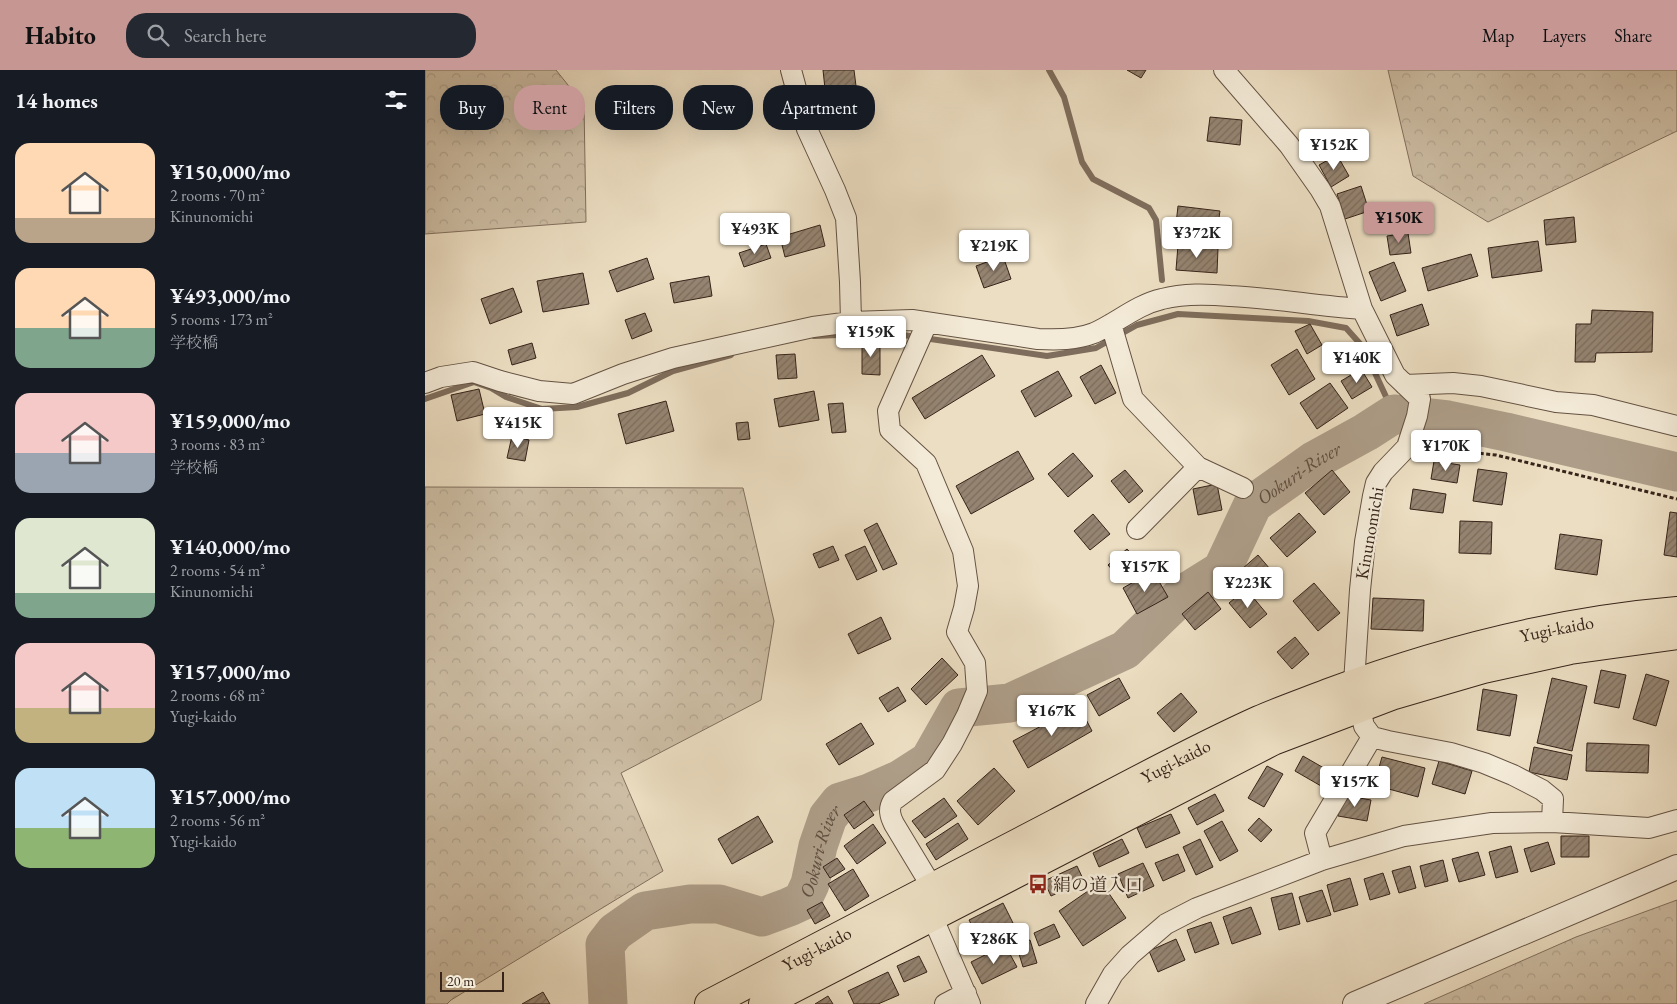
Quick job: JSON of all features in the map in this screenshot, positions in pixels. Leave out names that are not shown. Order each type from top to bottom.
[{"type":"main road","name":"Yugi-kaido","points":[[763,1004],[1273,741],[1422,661],[1510,638],[1613,618],[1677,611]]},
{"type":"main road","name":"Yugi-kaido","points":[[709,1004],[932,887],[1259,720],[1356,696],[1411,689],[1483,669],[1570,650],[1677,636]]},
{"type":"street","points":[[791,70],[807,129],[846,218],[851,322]]},
{"type":"street","name":"Kinunomichi","points":[[1224,70],[1289,145],[1320,189],[1330,206],[1362,309],[1395,375],[1419,399],[1417,416],[1407,447],[1375,483],[1365,542],[1360,590],[1356,696]]},
{"type":"street","points":[[425,383],[441,377],[473,372],[539,392],[573,394],[623,374],[673,358],[813,327],[851,322],[912,320],[927,324],[1038,339],[1059,340],[1077,338],[1094,333],[1111,325],[1134,310],[1161,299],[1203,294],[1257,297],[1362,309]]},
{"type":"street","points":[[927,324],[888,411],[890,430],[926,462],[963,551],[968,586],[957,632],[975,664],[977,691],[952,744],[935,770],[893,801],[891,817],[932,887],[932,916],[968,998],[945,1004]]},
{"type":"street","points":[[1111,325],[1133,399],[1198,467],[1243,488]]},
{"type":"street","points":[[1405,385],[1453,383],[1481,386],[1556,402],[1593,405],[1677,426]]},
{"type":"street","points":[[1137,528],[1198,467]]},
{"type":"street","points":[[1356,696],[1364,726],[1372,737],[1451,753],[1513,775],[1542,790],[1553,799],[1552,822]]},
{"type":"street","points":[[1323,860],[1315,833],[1372,737]]},
{"type":"street","points":[[1096,1004],[1113,974],[1130,955],[1166,924],[1197,908],[1323,860],[1404,836],[1492,823],[1552,822],[1649,828],[1677,820]]},
{"type":"street","points":[[1355,1004],[1677,867]]},
{"type":"path","points":[[1407,447],[1496,455],[1677,500]]},
{"type":"green space","points":[[425,70],[556,70],[568,85],[514,85],[514,130],[584,130],[586,222],[425,234]]},
{"type":"green space","points":[[1388,70],[1677,70],[1677,131],[1488,222],[1413,176]]},
{"type":"green space","points":[[425,487],[743,488],[774,621],[761,700],[621,773],[663,871],[447,1004],[425,1004]]},
{"type":"green space","points":[[1677,900],[1677,1004],[1424,1004],[1576,937]]},
{"type":"building","points":[[823,70],[854,70],[856,85],[825,85]]},
{"type":"building","points":[[1127,70],[1146,70],[1141,78]]},
{"type":"building","points":[[1210,117],[1242,120],[1240,145],[1207,141]]},
{"type":"building","points":[[1337,155],[1349,176],[1331,187],[1319,165]]},
{"type":"building","points":[[1361,186],[1369,211],[1345,219],[1337,194]]},
{"type":"building","points":[[1178,206],[1220,211],[1216,238],[1175,233]]},
{"type":"building","points":[[1574,217],[1576,242],[1546,245],[1544,220]]},
{"type":"building","points":[[820,225],[825,246],[785,257],[780,237]]},
{"type":"building","points":[[1408,233],[1411,253],[1390,255],[1387,236]]},
{"type":"building","points":[[1538,241],[1542,271],[1492,278],[1488,248]]},
{"type":"building","points":[[766,244],[771,258],[744,267],[739,253]]},
{"type":"building","points":[[1178,245],[1218,248],[1217,273],[1176,270]]},
{"type":"building","points":[[1471,254],[1478,276],[1428,291],[1422,268]]},
{"type":"building","points":[[1003,256],[1011,279],[984,288],[976,266]]},
{"type":"building","points":[[647,258],[654,279],[617,292],[609,271]]},
{"type":"building","points":[[1394,262],[1406,291],[1381,301],[1369,272]]},
{"type":"building","points":[[583,273],[589,304],[543,312],[537,281]]},
{"type":"building","points":[[709,276],[712,296],[674,303],[670,283]]},
{"type":"building","points":[[513,288],[522,312],[490,324],[481,299]]},
{"type":"building","points":[[1422,304],[1429,325],[1397,336],[1390,315]]},
{"type":"building","points":[[1592,310],[1653,312],[1652,352],[1596,353],[1595,362],[1575,362],[1576,324],[1591,324]]},
{"type":"building","points":[[645,313],[652,331],[632,339],[625,320]]},
{"type":"building","points":[[1310,324],[1322,345],[1307,354],[1295,331]]},
{"type":"building","points":[[862,341],[880,341],[880,375],[862,374]]},
{"type":"building","points":[[532,343],[536,358],[512,365],[508,350]]},
{"type":"building","points":[[1345,344],[1353,361],[1337,369],[1329,351]]},
{"type":"building","points":[[1297,349],[1315,379],[1289,395],[1271,365]]},
{"type":"building","points":[[795,354],[797,378],[778,379],[776,355]]},
{"type":"building","points":[[982,355],[995,376],[925,419],[912,398]]},
{"type":"building","points":[[1101,365],[1116,393],[1095,404],[1080,377]]},
{"type":"building","points":[[1361,369],[1372,387],[1352,399],[1341,381]]},
{"type":"building","points":[[1058,371],[1072,396],[1035,417],[1021,391]]},
{"type":"building","points":[[1330,383],[1348,408],[1317,429],[1300,403]]},
{"type":"building","points":[[479,389],[485,414],[457,421],[451,395]]},
{"type":"building","points":[[814,391],[819,420],[779,427],[774,399]]},
{"type":"building","points":[[666,401],[674,431],[626,444],[618,414]]},
{"type":"building","points":[[843,403],[846,432],[832,433],[828,404]]},
{"type":"building","points":[[748,422],[750,439],[738,440],[736,423]]},
{"type":"building","points":[[512,436],[529,440],[525,461],[507,458]]},
{"type":"building","points":[[1018,451],[1034,479],[971,514],[956,486]]},
{"type":"building","points":[[1073,453],[1093,476],[1068,497],[1048,474]]},
{"type":"building","points":[[1434,461],[1460,465],[1457,483],[1431,479]]},
{"type":"building","points":[[1478,469],[1507,473],[1502,505],[1473,501]]},
{"type":"building","points":[[1125,470],[1143,491],[1129,503],[1111,481]]},
{"type":"building","points":[[1332,470],[1350,492],[1324,515],[1305,493]]},
{"type":"building","points":[[1217,484],[1222,510],[1198,515],[1193,489]]},
{"type":"building","points":[[1413,489],[1446,494],[1443,513],[1410,509]]},
{"type":"building","points":[[1670,512],[1677,513],[1677,557],[1664,555]]},
{"type":"building","points":[[1299,513],[1316,532],[1287,557],[1270,538]]},
{"type":"building","points":[[1093,514],[1110,534],[1090,550],[1074,531]]},
{"type":"building","points":[[1460,521],[1492,522],[1491,554],[1459,553]]},
{"type":"building","points":[[877,523],[897,564],[883,570],[864,530]]},
{"type":"building","points":[[1560,534],[1602,540],[1597,575],[1555,569]]},
{"type":"building","points":[[833,546],[839,560],[819,568],[813,554]]},
{"type":"building","points":[[865,546],[877,571],[857,580],[845,555]]},
{"type":"building","points":[[1127,549],[1141,565],[1122,581],[1108,565]]},
{"type":"building","points":[[1258,555],[1276,576],[1259,590],[1242,569]]},
{"type":"building","points":[[1153,571],[1168,597],[1137,614],[1123,588]]},
{"type":"building","points":[[1314,583],[1340,613],[1318,631],[1293,601]]},
{"type":"building","points":[[1246,589],[1267,614],[1250,628],[1229,603]]},
{"type":"building","points":[[1208,592],[1221,609],[1195,630],[1182,614]]},
{"type":"building","points":[[1373,598],[1424,600],[1423,631],[1371,629]]},
{"type":"building","points":[[881,617],[891,639],[858,654],[848,634]]},
{"type":"building","points":[[1295,637],[1309,654],[1292,669],[1277,652]]},
{"type":"building","points":[[942,658],[958,675],[926,705],[911,689]]},
{"type":"building","points":[[1601,670],[1626,675],[1619,708],[1594,703]]},
{"type":"building","points":[[1646,674],[1669,681],[1656,726],[1633,719]]},
{"type":"building","points":[[1119,678],[1130,698],[1099,716],[1087,695]]},
{"type":"building","points":[[1552,678],[1587,686],[1572,751],[1537,743]]},
{"type":"building","points":[[898,687],[906,701],[888,712],[879,698]]},
{"type":"building","points":[[1483,689],[1517,695],[1510,736],[1477,730]]},
{"type":"building","points":[[1181,693],[1197,712],[1174,732],[1157,713]]},
{"type":"building","points":[[1079,706],[1092,731],[1028,768],[1013,741]]},
{"type":"building","points":[[861,723],[874,744],[839,765],[826,744]]},
{"type":"building","points":[[1587,743],[1649,745],[1648,773],[1586,771]]},
{"type":"building","points":[[1534,747],[1572,755],[1567,780],[1529,772]]},
{"type":"building","points":[[1303,756],[1336,775],[1328,790],[1295,771]]},
{"type":"building","points":[[1382,757],[1425,768],[1418,797],[1374,785]]},
{"type":"building","points":[[1439,761],[1472,771],[1465,794],[1432,784]]},
{"type":"building","points":[[1267,766],[1283,774],[1264,807],[1248,798]]},
{"type":"building","points":[[994,768],[1015,791],[978,825],[957,801]]},
{"type":"building","points":[[1215,794],[1224,811],[1197,825],[1188,808]]},
{"type":"building","points":[[1342,795],[1371,800],[1367,821],[1338,816]]},
{"type":"building","points":[[944,798],[957,816],[925,838],[912,821]]},
{"type":"building","points":[[864,801],[874,815],[854,829],[844,815]]},
{"type":"building","points":[[1171,814],[1180,833],[1146,848],[1137,828]]},
{"type":"building","points":[[758,816],[773,842],[732,864],[718,839]]},
{"type":"building","points":[[1259,818],[1272,830],[1261,842],[1248,830]]},
{"type":"building","points":[[1222,821],[1238,851],[1220,861],[1204,831]]},
{"type":"building","points":[[958,823],[968,839],[936,860],[926,844]]},
{"type":"building","points":[[873,824],[886,843],[857,864],[844,846]]},
{"type":"building","points":[[1561,836],[1589,836],[1589,857],[1561,857]]},
{"type":"building","points":[[1122,839],[1129,853],[1099,867],[1093,853]]},
{"type":"building","points":[[1200,839],[1213,867],[1196,875],[1183,847]]},
{"type":"building","points":[[1548,842],[1555,864],[1531,872],[1524,849]]},
{"type":"building","points":[[1511,846],[1518,872],[1496,878],[1489,852]]},
{"type":"building","points":[[1478,852],[1485,875],[1459,882],[1452,859]]},
{"type":"building","points":[[1178,854],[1185,871],[1163,881],[1155,863]]},
{"type":"building","points":[[837,858],[845,869],[830,878],[823,867]]},
{"type":"building","points":[[1443,860],[1448,881],[1425,887],[1420,866]]},
{"type":"building","points":[[1143,863],[1154,886],[1128,898],[1118,874]]},
{"type":"building","points":[[1077,866],[1084,881],[1051,896],[1044,881]]},
{"type":"building","points":[[1410,866],[1416,888],[1399,893],[1392,871]]},
{"type":"building","points":[[853,869],[869,896],[845,911],[828,884]]},
{"type":"building","points":[[1383,873],[1390,894],[1370,900],[1364,879]]},
{"type":"building","points":[[1350,878],[1358,905],[1334,912],[1327,885]]},
{"type":"building","points":[[1101,882],[1126,918],[1083,946],[1059,911]]},
{"type":"building","points":[[1322,890],[1331,915],[1307,922],[1299,897]]},
{"type":"building","points":[[1292,893],[1300,924],[1279,930],[1271,898]]},
{"type":"building","points":[[822,902],[830,916],[815,924],[807,910]]},
{"type":"building","points":[[1003,903],[1013,923],[980,941],[969,920]]},
{"type":"building","points":[[1251,907],[1261,934],[1232,944],[1223,917]]},
{"type":"building","points":[[1211,922],[1219,944],[1195,953],[1187,930]]},
{"type":"building","points":[[1054,924],[1060,937],[1039,946],[1034,933]]},
{"type":"building","points":[[1176,939],[1185,960],[1158,972],[1149,951]]},
{"type":"building","points":[[1030,940],[1037,963],[1023,967],[1016,944]]},
{"type":"building","points":[[1005,945],[1017,967],[982,984],[971,962]]},
{"type":"building","points":[[919,956],[927,972],[904,982],[897,966]]},
{"type":"building","points":[[888,972],[899,995],[878,1004],[854,1004],[848,991]]},
{"type":"building","points":[[543,992],[550,1004],[522,1004]]},
{"type":"building","points":[[828,996],[833,1004],[815,1004]]},
{"type":"waterway","points":[[1049,70],[1064,97],[1082,162],[1093,179],[1149,208],[1156,220],[1162,280]]},
{"type":"waterway","points":[[814,336],[903,335],[1047,356],[1096,348],[1137,325],[1178,314],[1308,321],[1346,328],[1363,347],[1394,414]]},
{"type":"waterway","points":[[425,399],[474,382],[491,388],[506,397],[542,409],[577,407],[628,393],[673,371],[731,355]]},
{"type":"waterway","name":"Ookuri-River","points":[[608,1004],[605,945],[615,932],[645,911],[690,904],[719,904],[762,917],[802,901],[810,884],[818,846],[828,817],[840,802],[869,793],[901,779],[929,761],[959,708],[1010,703],[1125,650],[1182,595],[1222,570],[1253,504],[1315,460],[1394,414],[1448,420],[1677,472]]},
{"type":"place","name":"絹の道入口","points":[[1038,884]]}]
